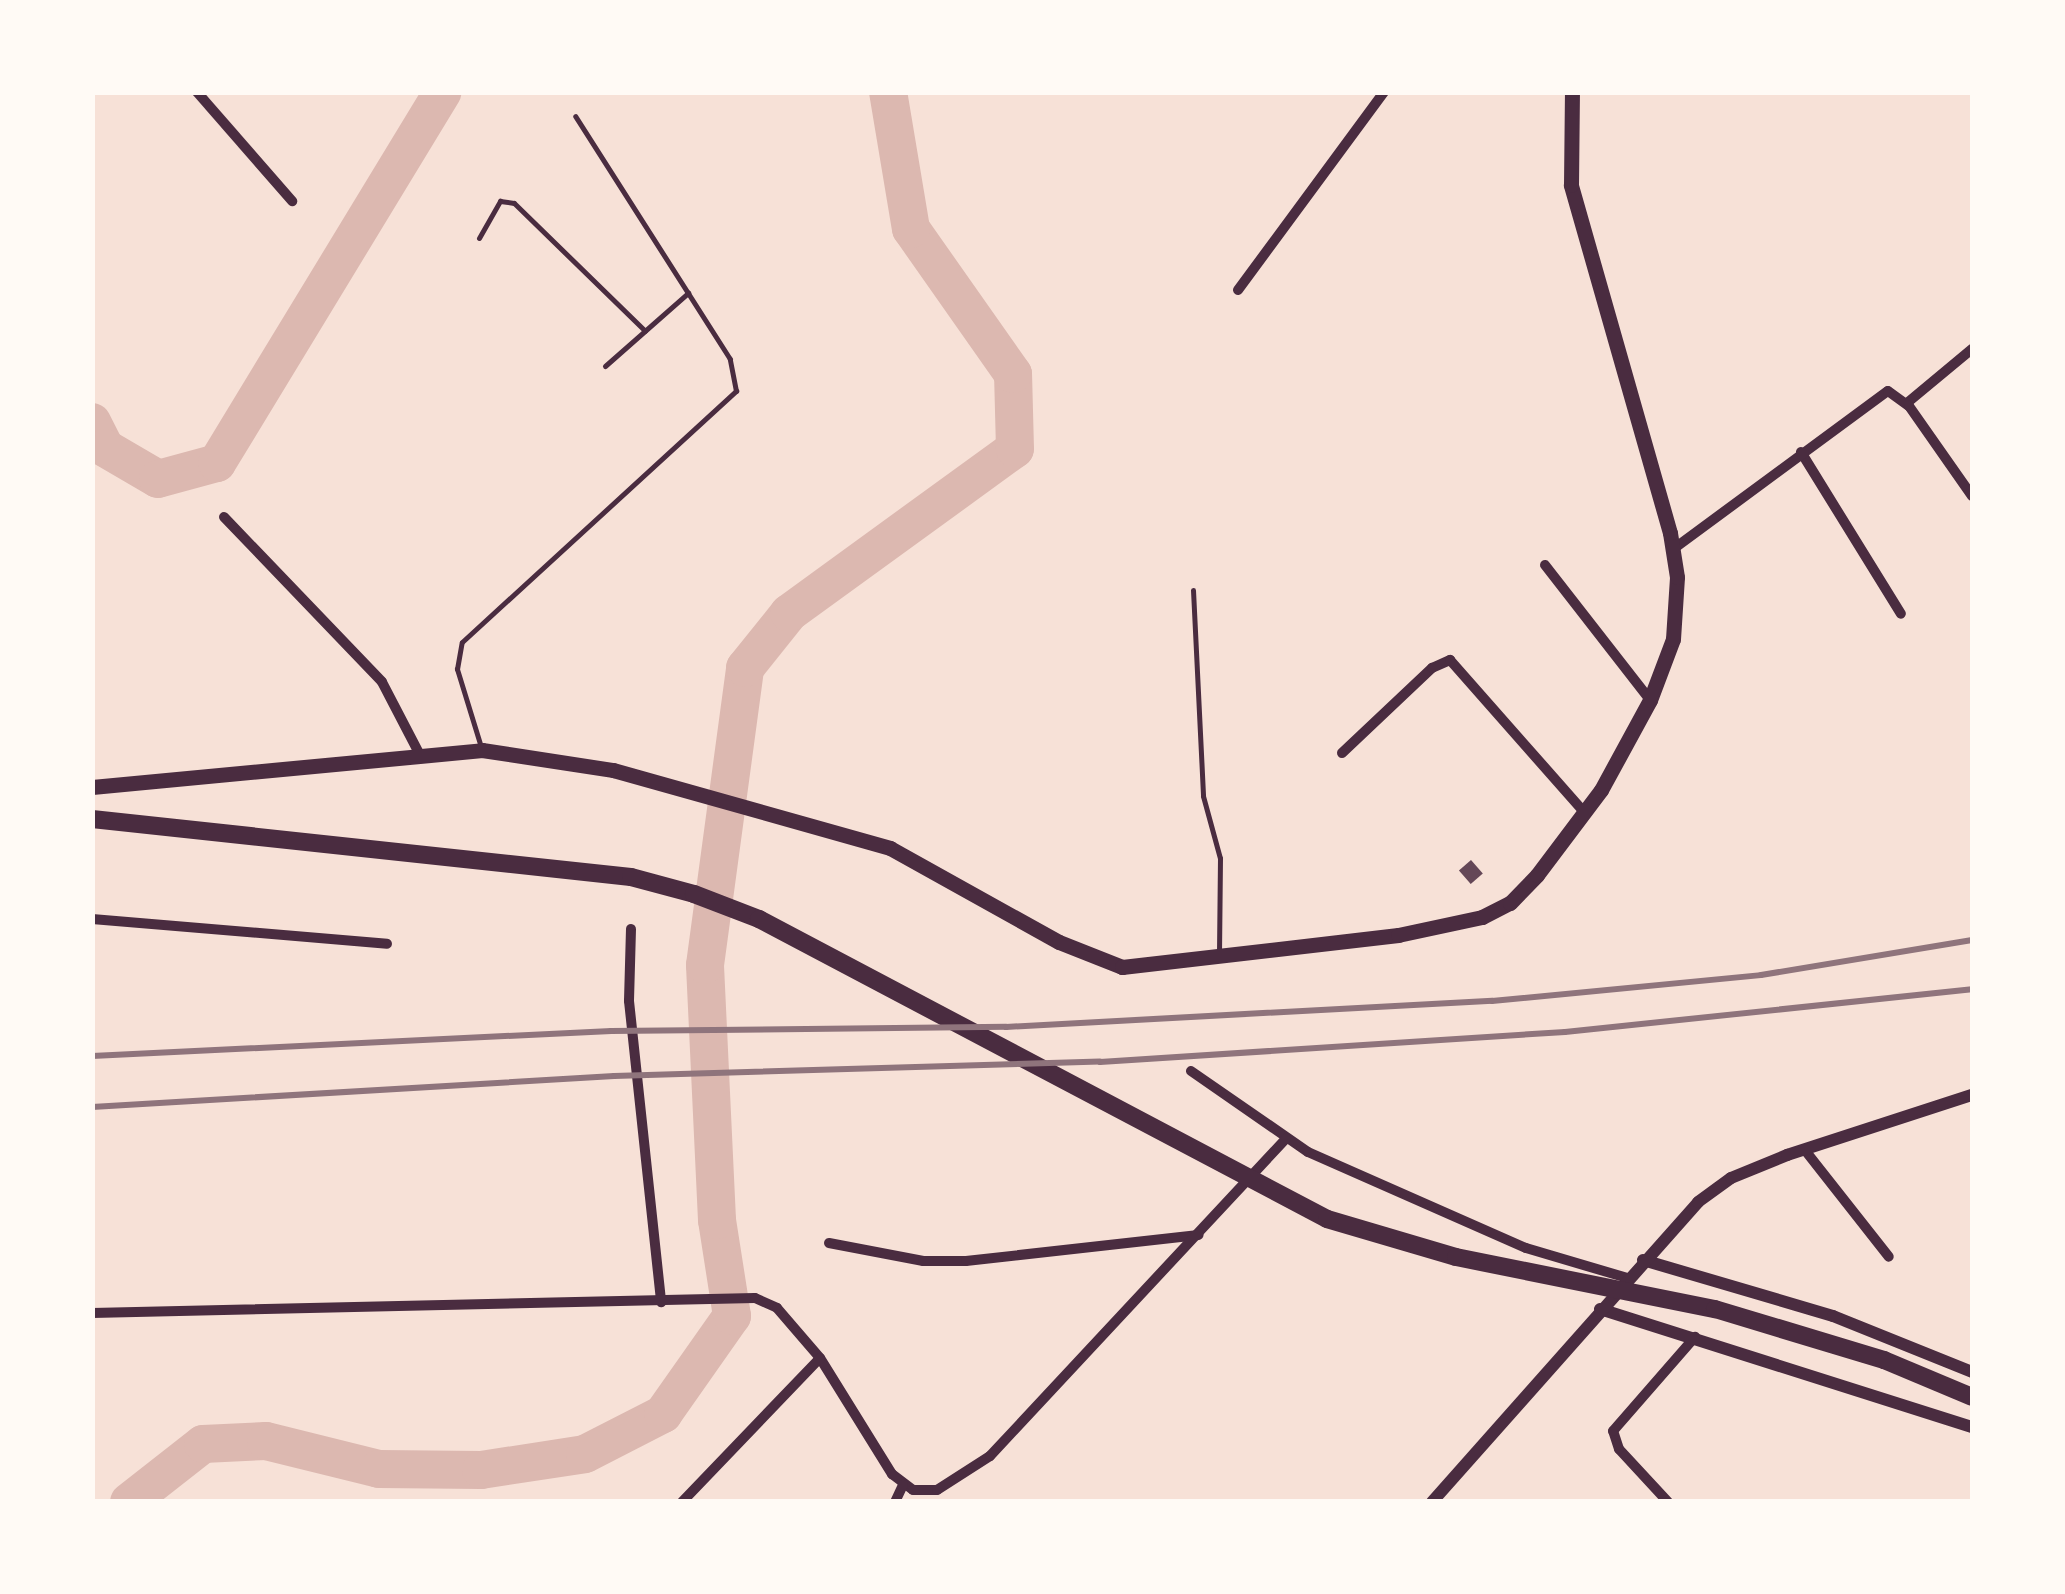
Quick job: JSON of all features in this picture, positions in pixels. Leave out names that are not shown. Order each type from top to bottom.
[{"type":"highway","points":[[92,819],[632,877],[694,894],[758,919],[1326,1219],[1456,1257],[1715,1309],[1884,1360],[1972,1397]]},
{"type":"main road","points":[[92,788],[482,750],[614,770],[799,819],[929,865],[1093,958],[1122,967],[1219,958],[1482,917],[1510,902],[1585,813],[1650,700],[1673,639],[1672,550],[1570,184],[1572,92]]},
{"type":"street","points":[[197,92],[292,200]]},
{"type":"street","points":[[1238,290],[1384,92]]},
{"type":"street","points":[[1906,403],[1972,349]]},
{"type":"street","points":[[1672,550],[1877,394],[1888,391],[1906,403],[1972,496]]},
{"type":"street","points":[[1801,452],[1902,614]]},
{"type":"street","points":[[224,517],[382,682],[420,755]]},
{"type":"street","points":[[1545,564],[1650,700]]},
{"type":"street","points":[[1342,753],[1432,668],[1450,660],[1585,813]]},
{"type":"street","points":[[92,919],[387,944]]},
{"type":"street","points":[[631,928],[628,1001],[662,1302]]},
{"type":"street","points":[[1191,1071],[1286,1139],[1526,1248],[1627,1278]]},
{"type":"street","points":[[1432,1502],[1670,1228],[1731,1178],[1804,1149],[1972,1095]]},
{"type":"street","points":[[92,1313],[264,1304],[676,1302],[739,1298],[777,1308],[820,1358],[903,1485],[937,1490],[990,1456],[1286,1139]]},
{"type":"street","points":[[1804,1149],[1889,1257]]},
{"type":"street","points":[[830,1244],[923,1261],[966,1261],[1200,1235]]},
{"type":"street","points":[[1643,1260],[1834,1316],[1972,1372]]},
{"type":"street","points":[[1600,1309],[1972,1427]]},
{"type":"street","points":[[1668,1502],[1620,1450],[1613,1431],[1695,1337]]},
{"type":"street","points":[[682,1502],[820,1358]]},
{"type":"street","points":[[895,1502],[903,1485]]},
{"type":"lane","points":[[482,750],[457,668],[462,642],[736,391],[730,358],[575,116]]},
{"type":"lane","points":[[479,238],[500,202],[514,203],[646,330]]},
{"type":"lane","points":[[605,366],[688,294]]},
{"type":"lane","points":[[1193,590],[1202,796],[1220,858],[1219,958]]},
{"type":"building","points":[[1471,860],[1483,874],[1471,884],[1459,870]]},
{"type":"waterway","points":[[92,422],[105,448],[158,479],[217,463],[443,92]]},
{"type":"waterway","points":[[129,1502],[203,1444],[266,1441],[379,1469],[481,1470],[585,1454],[663,1414],[732,1316],[717,1220],[705,965],[745,668],[789,613],[1015,449],[1013,374],[911,229],[888,92]]},
{"type":"railway","points":[[92,1056],[611,1031],[1006,1027],[1492,1001],[1761,975],[1972,940]]},
{"type":"railway","points":[[92,1107],[614,1076],[1100,1062],[1565,1032],[1972,989]]}]
